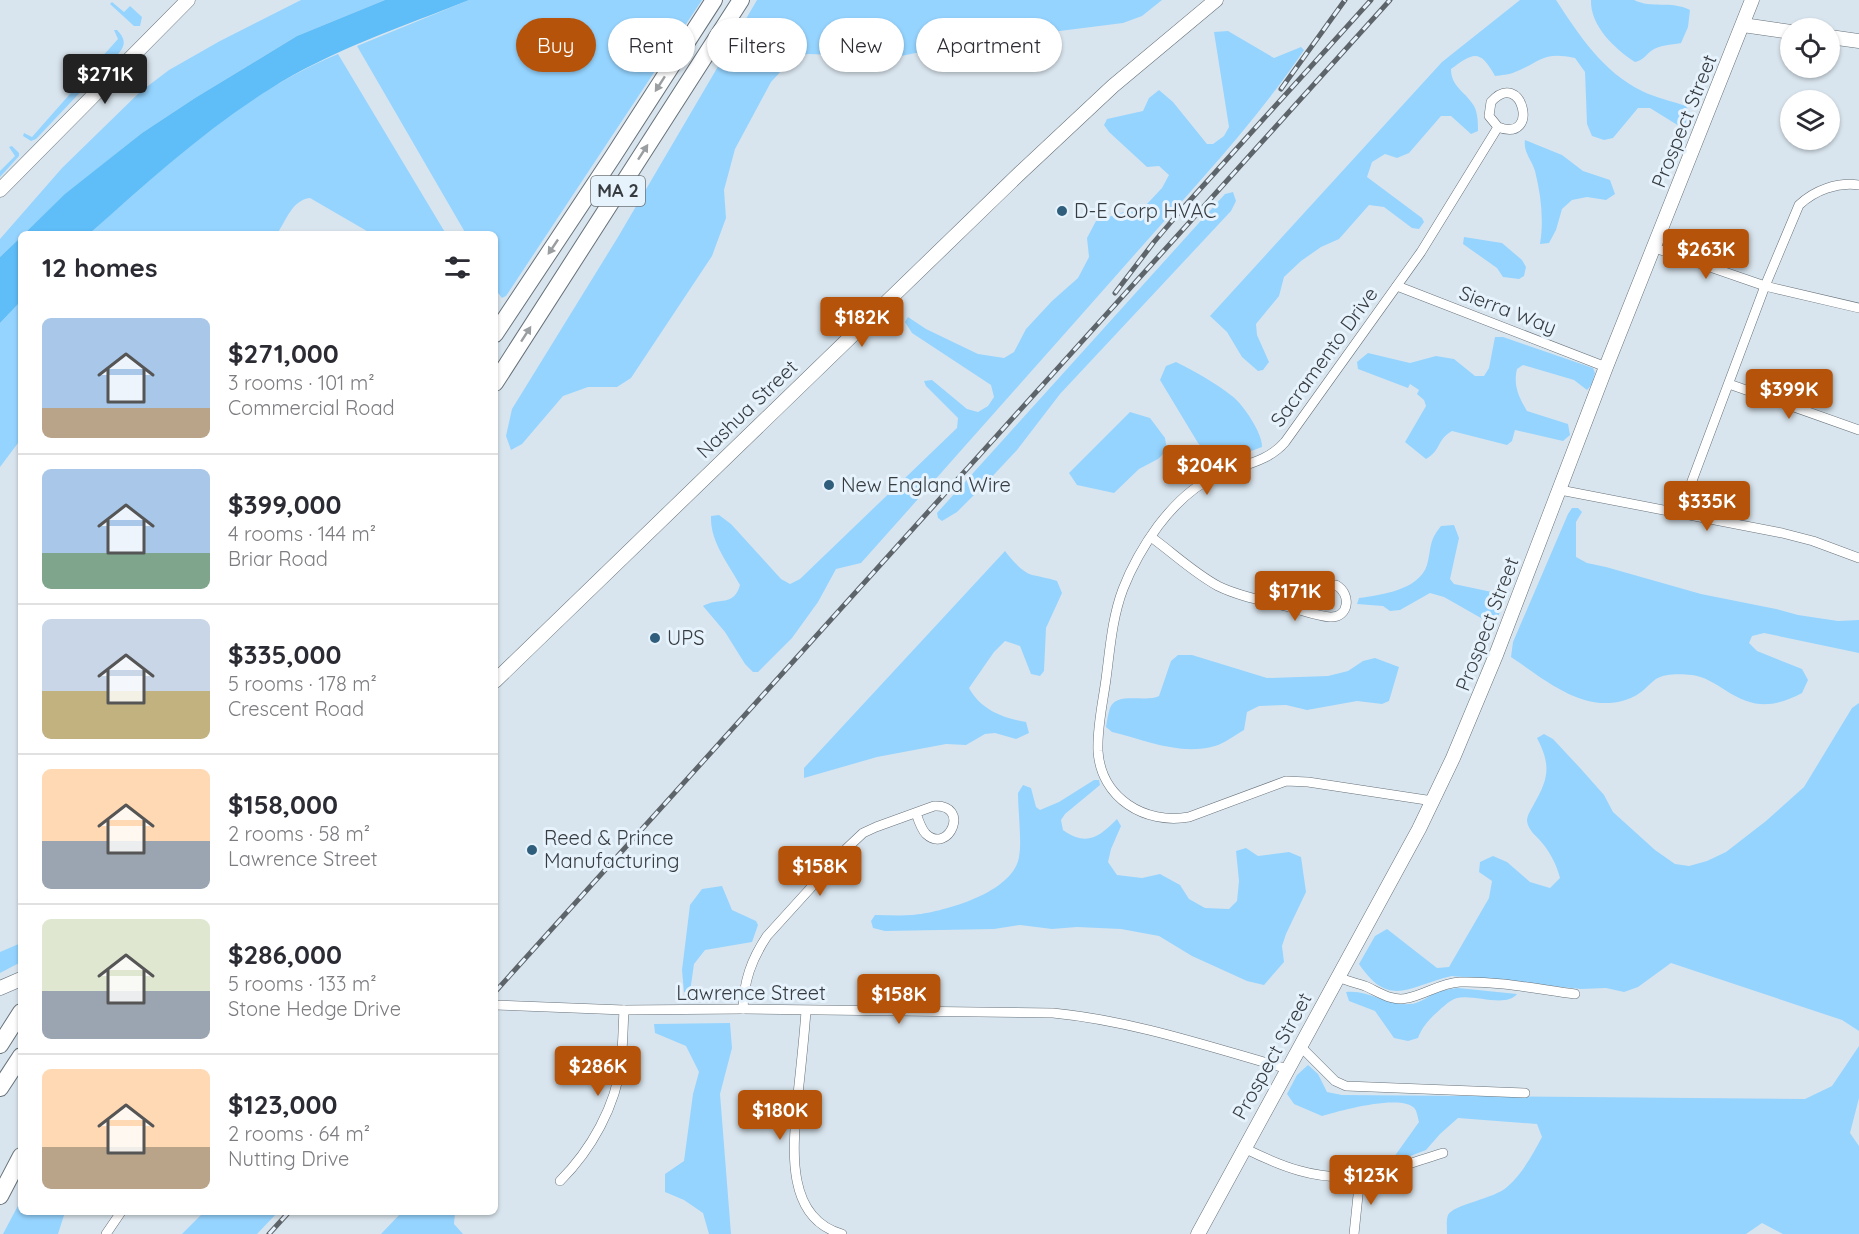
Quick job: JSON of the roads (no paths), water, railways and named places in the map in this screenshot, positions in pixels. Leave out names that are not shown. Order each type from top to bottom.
[{"type":"highway","name":"MA 2","points":[[498,330],[612,159],[714,0]]},
{"type":"highway","name":"MA 2","points":[[498,378],[741,0]]},
{"type":"highway","points":[[0,1045],[18,1017]]},
{"type":"highway","points":[[0,1088],[18,1061]]},
{"type":"highway","points":[[2,1192],[18,1162]]},
{"type":"main road","points":[[0,190],[188,0]]},
{"type":"main road","name":"Nashua Street","points":[[498,678],[1020,173],[1113,86],[1216,0]]},
{"type":"main road","name":"Prospect Street","points":[[1198,1234],[1433,801],[1479,699],[1606,367],[1752,0]]},
{"type":"main road","points":[[1743,25],[1780,30]]},
{"type":"main road","points":[[1840,38],[1859,41]]},
{"type":"main road","points":[[0,987],[18,980]]},
{"type":"street","points":[[1503,94],[1514,95],[1524,108],[1522,120],[1510,129],[1497,128],[1489,116],[1491,102],[1503,94]]},
{"type":"street","name":"Sacramento Drive","points":[[1433,801],[1308,782],[1286,781],[1197,814],[1180,818],[1154,817],[1138,812],[1112,789],[1103,774],[1098,740],[1118,605],[1131,570],[1151,537],[1168,514],[1195,488],[1214,477],[1264,458],[1279,448],[1440,224],[1497,128]]},
{"type":"street","points":[[1680,513],[1765,286],[1799,205],[1809,196],[1823,189],[1841,185],[1859,185]]},
{"type":"street","points":[[1655,248],[1765,286],[1859,308]]},
{"type":"street","name":"Sierra Way","points":[[1397,286],[1606,367]]},
{"type":"street","points":[[1728,384],[1859,430]]},
{"type":"street","points":[[1560,490],[1782,533],[1813,541],[1859,558]]},
{"type":"street","points":[[1151,537],[1218,586],[1242,595],[1310,612]]},
{"type":"street","points":[[743,1010],[743,990],[748,971],[756,952],[767,936],[854,841],[876,826],[916,813]]},
{"type":"street","points":[[1338,977],[1388,997],[1399,999],[1409,998],[1443,984],[1460,982],[1519,986],[1575,994]]},
{"type":"street","name":"Lawrence Street","points":[[498,1005],[624,1010],[1053,1013],[1086,1016],[1183,1039],[1287,1069]]},
{"type":"street","points":[[560,1181],[577,1165],[592,1141],[616,1089],[621,1062],[624,1010]]},
{"type":"street","points":[[806,1011],[793,1149],[795,1173],[807,1206],[815,1218],[825,1227],[842,1234]]},
{"type":"street","points":[[1300,1046],[1335,1081],[1346,1086],[1525,1093]]},
{"type":"street","points":[[1244,1148],[1279,1165],[1327,1176],[1360,1176],[1443,1153]]},
{"type":"street","points":[[1354,1234],[1360,1176]]},
{"type":"street","points":[[106,1234],[119,1215]]},
{"type":"railway","points":[[1281,89],[1345,0]]},
{"type":"railway","points":[[1115,293],[1183,208],[1371,0]]},
{"type":"railway","points":[[498,989],[1390,0]]},
{"type":"railway","points":[[269,1234],[286,1215]]},
{"type":"place","name":"D-E Corp HVAC","points":[[1062,211]]},
{"type":"place","name":"New England Wire","points":[[829,485]]},
{"type":"place","name":"UPS","points":[[655,638]]},
{"type":"place","name":"Reed & Prince Manufacturing","points":[[532,850]]}]
